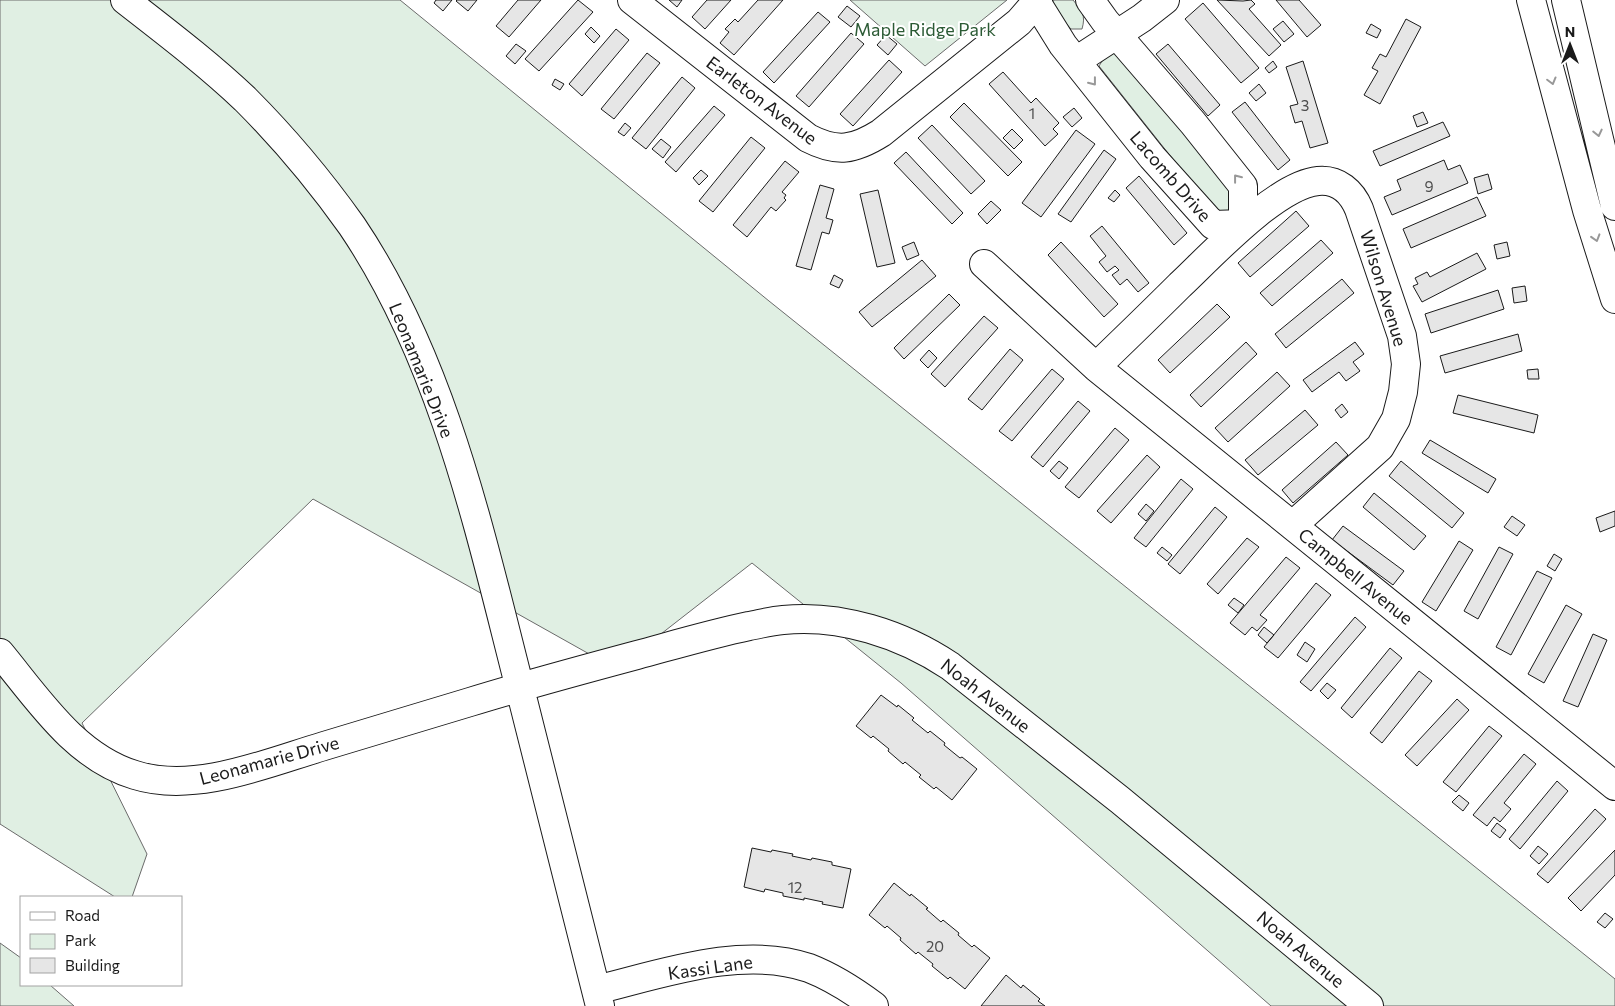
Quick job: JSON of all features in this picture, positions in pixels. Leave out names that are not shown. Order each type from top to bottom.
[{"type":"main road","name":"Leonamarie Drive","points":[[125,0],[244,98],[310,170],[352,226],[376,266],[420,354],[455,450],[488,560],[598,998]]},
{"type":"main road","name":"Earleton Avenue","points":[[632,0],[808,138],[823,146],[837,148],[867,142],[881,133],[1019,22],[1036,1]]},
{"type":"main road","points":[[1090,0],[1104,21],[1193,123],[1243,186],[1243,224],[1096,367]]},
{"type":"main road","points":[[1076,60],[1142,18],[1165,0]]},
{"type":"main road","points":[[1531,0],[1587,210],[1615,300]]},
{"type":"main road","points":[[1566,0],[1615,206]]},
{"type":"main road","name":"Lacomb Drive","points":[[1036,1],[1063,45],[1152,157],[1214,225],[1243,224]]},
{"type":"main road","name":"Wilson Avenue","points":[[1243,224],[1298,187],[1318,181],[1329,181],[1338,184],[1348,191],[1355,199],[1402,336],[1406,364],[1403,392],[1396,419],[1389,432],[1380,447],[1293,525]]},
{"type":"main road","name":"Campbell Avenue","points":[[984,264],[1096,367],[1614,782]]},
{"type":"main road","name":"Noah Avenue","points":[[520,687],[730,630],[782,620],[800,619],[844,623],[889,634],[930,653],[950,666],[1120,800],[1369,1006]]},
{"type":"main road","name":"Leonamarie Drive","points":[[0,653],[53,718],[80,744],[121,770],[162,781],[199,780],[248,769],[520,687]]},
{"type":"main road","name":"Kassi Lane","points":[[598,998],[691,966],[768,960],[809,968],[835,980],[874,1006]]},
{"type":"green space","points":[[0,0],[400,0],[769,301],[1615,979],[1615,1006],[1271,1006],[901,683],[752,563],[616,669],[313,499],[82,723],[147,854],[132,896],[113,896],[0,824]]},
{"type":"green space","name":"Maple Ridge Park","points":[[850,0],[1007,0],[925,66]]},
{"type":"green space","points":[[1054,0],[1073,0],[1082,13],[1084,20],[1082,29],[1071,29],[1060,17],[1052,3]]},
{"type":"green space","points":[[1112,53],[1122,55],[1231,183],[1235,199],[1229,214],[1218,216],[1099,66],[1106,55]]},
{"type":"green space","points":[[0,943],[20,957],[20,986],[51,986],[74,1006],[0,1006]]},
{"type":"building","points":[[436,0],[452,0],[443,11],[434,3]]},
{"type":"building","points":[[457,0],[477,0],[468,11]]},
{"type":"building","points":[[518,0],[541,0],[509,37],[496,26]]},
{"type":"building","points":[[578,0],[593,12],[539,71],[525,59]]},
{"type":"building","points":[[669,0],[682,0],[677,7]]},
{"type":"building","points":[[707,0],[731,0],[705,29],[692,17]]},
{"type":"building","points":[[758,0],[783,0],[734,55],[720,43],[729,32],[725,29],[735,19],[738,22]]},
{"type":"building","points":[[1217,0],[1251,0],[1255,4],[1249,9],[1281,45],[1269,56]]},
{"type":"building","points":[[1276,0],[1299,0],[1321,25],[1307,37]]},
{"type":"building","points":[[1203,3],[1259,68],[1241,83],[1185,19]]},
{"type":"building","points":[[847,6],[860,16],[851,27],[838,17]]},
{"type":"building","points":[[818,12],[830,22],[774,83],[763,72]]},
{"type":"building","points":[[1406,19],[1421,27],[1380,104],[1364,95],[1378,71],[1372,68],[1380,54],[1386,57]]},
{"type":"building","points":[[1283,21],[1294,34],[1284,42],[1273,29]]},
{"type":"building","points":[[1371,24],[1381,30],[1377,38],[1366,33]]},
{"type":"building","points":[[591,27],[600,36],[594,43],[585,34]]},
{"type":"building","points":[[616,29],[629,40],[582,96],[569,84]]},
{"type":"building","points":[[851,33],[864,44],[809,107],[796,96]]},
{"type":"building","points":[[886,35],[897,44],[888,55],[877,45]]},
{"type":"building","points":[[516,44],[526,51],[515,64],[506,56]]},
{"type":"building","points":[[1168,44],[1220,105],[1208,116],[1156,54]]},
{"type":"building","points":[[647,53],[660,63],[614,119],[601,109]]},
{"type":"building","points":[[889,60],[902,72],[853,126],[840,114]]},
{"type":"building","points":[[1273,61],[1277,67],[1269,73],[1265,68]]},
{"type":"building","points":[[1303,61],[1328,143],[1310,148],[1302,121],[1295,123],[1290,106],[1298,104],[1286,67]]},
{"type":"building","points":[[1003,72],[1031,103],[1036,98],[1059,123],[1053,129],[1058,134],[1045,146],[989,84]]},
{"type":"building","points":[[682,77],[695,88],[646,149],[632,138]]},
{"type":"building","points":[[555,79],[564,84],[560,90],[552,85]]},
{"type":"building","points":[[1259,84],[1266,93],[1256,101],[1249,93]]},
{"type":"building","points":[[1245,102],[1290,160],[1278,170],[1232,112]]},
{"type":"building","points":[[964,103],[1022,162],[1008,176],[950,117]]},
{"type":"building","points":[[714,106],[725,115],[676,172],[665,162]]},
{"type":"building","points":[[1074,108],[1082,118],[1072,127],[1063,117]]},
{"type":"building","points":[[1423,112],[1428,123],[1417,127],[1413,116]]},
{"type":"building","points":[[1443,122],[1450,136],[1380,166],[1373,151]]},
{"type":"building","points":[[625,123],[631,128],[624,136],[618,132]]},
{"type":"building","points":[[932,125],[985,181],[971,194],[918,138]]},
{"type":"building","points":[[1012,129],[1023,140],[1014,149],[1003,138]]},
{"type":"building","points":[[1076,130],[1095,144],[1041,217],[1022,203]]},
{"type":"building","points":[[751,137],[765,148],[713,212],[699,201]]},
{"type":"building","points":[[661,139],[671,147],[663,158],[652,149]]},
{"type":"building","points":[[1104,150],[1116,159],[1071,222],[1058,214]]},
{"type":"building","points":[[906,152],[963,213],[952,224],[894,163]]},
{"type":"building","points":[[1444,160],[1448,170],[1460,165],[1468,183],[1392,215],[1384,197],[1401,190],[1397,180]]},
{"type":"building","points":[[785,161],[799,172],[782,192],[786,195],[784,198],[786,200],[776,211],[771,207],[747,237],[733,225]]},
{"type":"building","points":[[701,170],[708,176],[699,185],[693,178]]},
{"type":"building","points":[[1488,174],[1492,189],[1478,194],[1474,178]]},
{"type":"building","points":[[1139,176],[1187,233],[1174,245],[1126,188]]},
{"type":"building","points":[[820,185],[834,189],[826,218],[833,220],[829,234],[822,232],[811,270],[796,266]]},
{"type":"building","points":[[878,190],[895,263],[877,267],[860,194]]},
{"type":"building","points":[[1115,190],[1120,195],[1114,202],[1108,198]]},
{"type":"building","points":[[1477,197],[1486,216],[1411,248],[1403,229]]},
{"type":"building","points":[[991,201],[1001,210],[987,224],[978,214]]},
{"type":"building","points":[[1296,211],[1309,226],[1250,277],[1238,263]]},
{"type":"building","points":[[1102,226],[1149,283],[1138,292],[1127,279],[1120,285],[1112,275],[1119,270],[1115,266],[1107,272],[1099,262],[1106,256],[1090,236]]},
{"type":"building","points":[[1321,240],[1333,253],[1272,306],[1260,293]]},
{"type":"building","points":[[914,242],[919,255],[907,260],[902,247]]},
{"type":"building","points":[[1061,242],[1118,304],[1104,317],[1048,255]]},
{"type":"building","points":[[1507,242],[1510,256],[1497,259],[1494,245]]},
{"type":"building","points":[[1477,253],[1486,269],[1422,302],[1413,286],[1418,284],[1415,278],[1427,272],[1430,277]]},
{"type":"building","points":[[922,260],[936,276],[872,327],[859,312]]},
{"type":"building","points":[[834,275],[843,280],[839,288],[830,284]]},
{"type":"building","points":[[1342,279],[1354,293],[1286,348],[1275,334]]},
{"type":"building","points":[[1525,286],[1527,301],[1514,303],[1512,288]]},
{"type":"building","points":[[1498,290],[1504,309],[1431,333],[1425,314]]},
{"type":"building","points":[[949,294],[960,305],[904,359],[894,348]]},
{"type":"building","points":[[1217,304],[1230,317],[1170,373],[1158,360]]},
{"type":"building","points":[[984,316],[998,328],[945,387],[931,374]]},
{"type":"building","points":[[1518,334],[1522,351],[1445,373],[1440,356]]},
{"type":"building","points":[[1246,342],[1257,354],[1201,407],[1190,395]]},
{"type":"building","points":[[1355,342],[1364,354],[1353,362],[1360,371],[1346,381],[1339,372],[1312,392],[1303,380]]},
{"type":"building","points":[[1010,349],[1023,360],[982,410],[968,399]]},
{"type":"building","points":[[929,350],[937,358],[928,368],[920,360]]},
{"type":"building","points":[[1052,369],[1064,379],[1012,441],[999,431]]},
{"type":"building","points":[[1538,369],[1539,379],[1528,379],[1527,370]]},
{"type":"building","points":[[1277,372],[1290,386],[1228,442],[1215,428]]},
{"type":"building","points":[[1458,395],[1538,415],[1534,433],[1453,413]]},
{"type":"building","points":[[1078,401],[1090,411],[1043,467],[1031,457]]},
{"type":"building","points":[[1342,404],[1348,412],[1341,418],[1335,410]]},
{"type":"building","points":[[1305,410],[1318,425],[1258,475],[1245,460]]},
{"type":"building","points":[[1115,428],[1129,440],[1079,498],[1065,487]]},
{"type":"building","points":[[1430,440],[1496,479],[1488,493],[1422,453]]},
{"type":"building","points":[[1336,442],[1348,455],[1293,503],[1282,490]]},
{"type":"building","points":[[1147,455],[1160,467],[1111,523],[1097,511]]},
{"type":"building","points":[[1059,461],[1068,468],[1059,479],[1050,471]]},
{"type":"building","points":[[1401,461],[1464,513],[1452,528],[1389,476]]},
{"type":"building","points":[[1181,479],[1193,489],[1146,547],[1134,538]]},
{"type":"building","points":[[1374,493],[1426,536],[1414,550],[1363,507]]},
{"type":"building","points":[[1146,504],[1154,511],[1146,521],[1138,514]]},
{"type":"building","points":[[1215,507],[1227,517],[1180,574],[1168,564]]},
{"type":"building","points":[[1615,511],[1615,526],[1600,532],[1596,518]]},
{"type":"building","points":[[1512,516],[1525,525],[1517,536],[1504,527]]},
{"type":"building","points":[[1343,526],[1404,571],[1393,585],[1332,540]]},
{"type":"building","points":[[1247,538],[1259,547],[1218,594],[1207,584]]},
{"type":"building","points":[[1459,541],[1473,550],[1436,611],[1422,602]]},
{"type":"building","points":[[1162,547],[1172,555],[1167,561],[1157,553]]},
{"type":"building","points":[[1499,547],[1513,554],[1478,619],[1464,611]]},
{"type":"building","points":[[1554,554],[1562,559],[1555,571],[1547,566]]},
{"type":"building","points":[[1286,557],[1300,568],[1260,615],[1267,620],[1257,631],[1252,627],[1245,635],[1230,623]]},
{"type":"building","points":[[1537,571],[1552,578],[1511,655],[1496,647]]},
{"type":"building","points":[[1316,583],[1331,595],[1278,658],[1264,647]]},
{"type":"building","points":[[1234,598],[1244,605],[1238,613],[1228,605]]},
{"type":"building","points":[[1566,605],[1582,614],[1544,683],[1528,674]]},
{"type":"building","points":[[1355,617],[1366,627],[1311,691],[1300,682]]},
{"type":"building","points":[[1264,627],[1274,635],[1267,643],[1258,635]]},
{"type":"building","points":[[1593,634],[1607,640],[1578,707],[1563,701]]},
{"type":"building","points":[[1305,642],[1315,649],[1307,662],[1297,655]]},
{"type":"building","points":[[1390,648],[1402,658],[1352,718],[1341,708]]},
{"type":"building","points":[[1419,671],[1432,681],[1382,743],[1370,733]]},
{"type":"building","points":[[1327,683],[1336,690],[1328,699],[1320,691]]},
{"type":"building","points":[[881,695],[897,707],[898,705],[928,733],[930,731],[960,758],[962,757],[977,769],[952,800],[936,787],[934,789],[919,777],[921,775],[905,762],[903,764],[873,736],[871,738],[856,726]]},
{"type":"building","points":[[1457,699],[1469,710],[1417,766],[1405,755]]},
{"type":"building","points":[[1489,726],[1502,736],[1456,792],[1443,782]]},
{"type":"building","points":[[1524,754],[1536,764],[1504,803],[1511,809],[1500,822],[1494,817],[1487,826],[1473,815]]},
{"type":"building","points":[[1557,781],[1568,791],[1520,849],[1509,839]]},
{"type":"building","points":[[1459,795],[1469,803],[1463,811],[1452,802]]},
{"type":"building","points":[[1595,809],[1606,819],[1548,883],[1537,874]]},
{"type":"building","points":[[1497,823],[1506,830],[1500,838],[1491,831]]},
{"type":"building","points":[[1538,846],[1548,854],[1539,864],[1530,856]]},
{"type":"building","points":[[752,848],[793,854],[792,856],[811,860],[812,858],[832,862],[832,865],[851,869],[843,908],[804,898],[804,900],[783,896],[783,893],[765,889],[764,892],[744,887]]},
{"type":"building","points":[[1615,850],[1615,875],[1581,911],[1568,898]]},
{"type":"building","points":[[894,883],[928,908],[926,909],[941,922],[943,920],[959,933],[958,935],[972,947],[974,945],[990,958],[965,989],[950,977],[948,979],[918,952],[916,954],[887,926],[885,928],[869,915]]},
{"type":"building","points":[[1605,913],[1613,919],[1605,928],[1597,922]]},
{"type":"building","points":[[1006,975],[1021,988],[1023,985],[1040,999],[1038,1001],[1045,1006],[981,1006]]}]
